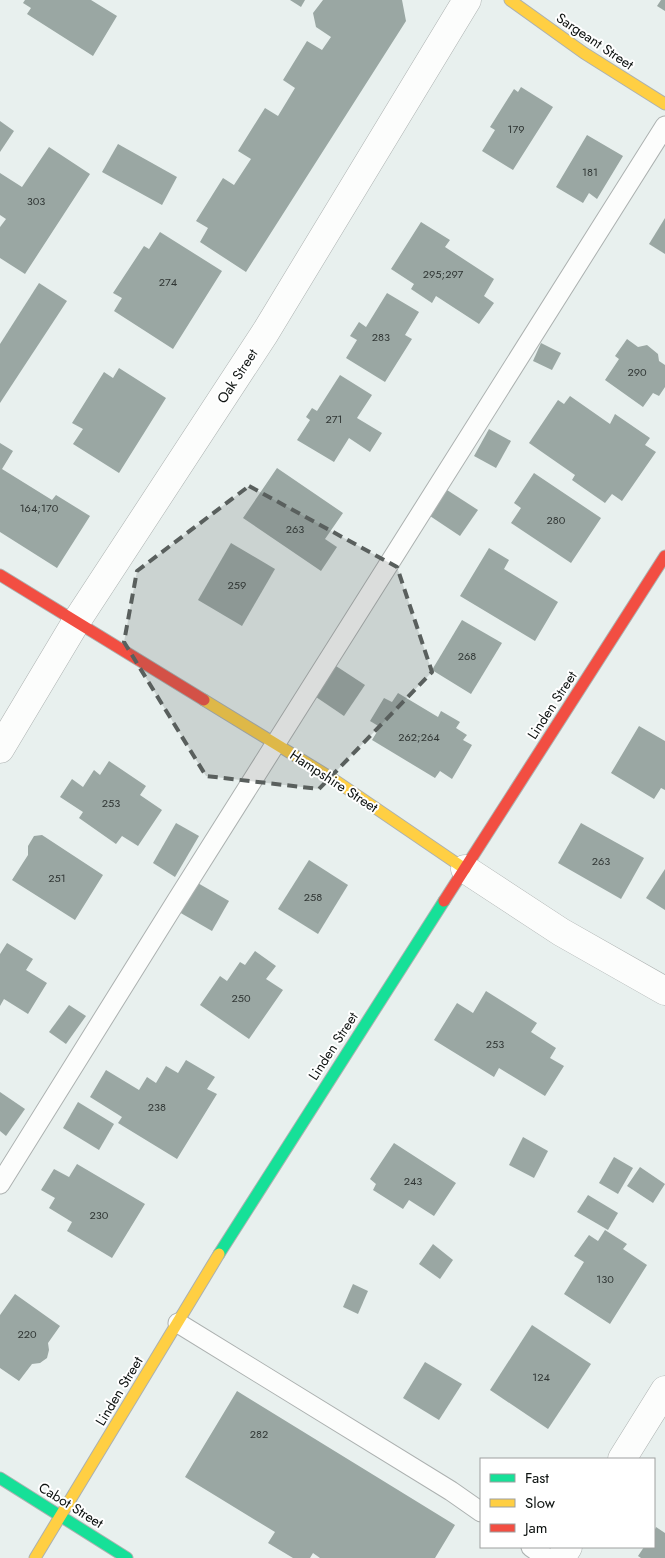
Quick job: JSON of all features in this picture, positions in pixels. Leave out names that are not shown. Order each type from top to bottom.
[{"type":"main road","name":"Sargeant Street","points":[[510,0],[584,53],[665,104]]},
{"type":"main road","name":"Linden Street","points":[[35,1558],[255,1195],[665,556]]},
{"type":"main road","name":"Hampshire Street","points":[[0,575],[333,779],[465,869]]},
{"type":"main road","name":"Cabot Street","points":[[0,1478],[127,1558]]},
{"type":"street","name":"Oak Street","points":[[0,749],[76,622],[265,333],[467,0]]},
{"type":"street","name":"Hampshire Street","points":[[465,869],[561,932],[662,982]]},
{"type":"street","points":[[623,1458],[665,1390]]},
{"type":"lane","points":[[0,1184],[665,126]]},
{"type":"lane","points":[[178,1323],[451,1491],[480,1511]]},
{"type":"lane","points":[[532,1548],[547,1558]]},
{"type":"highlighted area","points":[[249,486],[397,567],[432,672],[319,789],[206,776],[124,642],[137,571]]},
{"type":"building","points":[[25,0],[91,0],[117,16],[93,56],[27,14],[31,8],[23,3]]},
{"type":"building","points":[[290,0],[305,0],[301,7]]},
{"type":"building","points":[[323,0],[402,0],[406,21],[246,272],[200,242],[208,228],[196,221],[223,178],[234,185],[251,159],[238,151],[265,108],[278,116],[295,88],[283,80],[307,41],[322,50],[331,37],[316,27],[313,13]]},
{"type":"building","points":[[661,0],[665,0],[665,11],[657,6]]},
{"type":"building","points":[[521,87],[553,107],[513,170],[482,151],[495,130],[490,127],[514,89],[518,92]]},
{"type":"building","points":[[0,121],[14,131],[0,152]]},
{"type":"building","points":[[587,135],[623,156],[597,199],[589,193],[583,203],[556,187]]},
{"type":"building","points":[[118,144],[177,177],[162,205],[102,172]]},
{"type":"building","points":[[49,147],[90,174],[25,274],[0,258],[0,227],[6,219],[0,215],[0,173],[22,187]]},
{"type":"building","points":[[665,218],[665,254],[649,244]]},
{"type":"building","points":[[421,222],[450,240],[445,247],[494,279],[484,296],[494,303],[479,324],[436,296],[432,303],[411,289],[414,284],[391,269]]},
{"type":"building","points":[[160,232],[222,271],[173,349],[114,311],[122,298],[113,293],[144,246],[149,249]]},
{"type":"building","points":[[39,283],[67,301],[0,403],[0,344]]},
{"type":"building","points":[[387,293],[419,312],[405,335],[412,339],[385,382],[346,358],[357,340],[350,336],[359,322],[366,327]]},
{"type":"building","points":[[627,339],[638,347],[647,345],[658,354],[659,361],[665,365],[665,387],[659,396],[653,393],[643,407],[605,380],[619,359],[615,356]]},
{"type":"building","points":[[541,343],[561,353],[552,370],[533,361]]},
{"type":"building","points":[[119,368],[166,398],[119,473],[73,444],[83,429],[72,423],[104,372],[113,378]]},
{"type":"building","points":[[340,375],[372,395],[357,418],[382,433],[370,452],[349,438],[334,462],[297,440],[310,420],[306,417],[312,408],[317,411]]},
{"type":"building","points":[[570,396],[610,424],[615,414],[650,438],[645,445],[656,452],[622,501],[612,494],[605,503],[572,480],[575,475],[529,443],[558,400],[564,404]]},
{"type":"building","points":[[489,429],[511,441],[496,468],[474,456]]},
{"type":"building","points":[[0,443],[13,451],[2,469],[52,500],[56,495],[90,516],[57,568],[0,532]]},
{"type":"building","points":[[277,468],[343,513],[325,539],[337,547],[321,571],[243,518]]},
{"type":"building","points":[[534,473],[601,518],[571,563],[511,523],[521,508],[514,503]]},
{"type":"building","points":[[447,490],[478,510],[460,536],[430,516]]},
{"type":"building","points":[[231,543],[275,569],[242,626],[198,600]]},
{"type":"building","points":[[489,548],[509,560],[504,569],[558,602],[535,641],[460,596]]},
{"type":"building","points":[[462,620],[502,643],[471,694],[432,670]]},
{"type":"building","points":[[336,666],[365,685],[344,716],[316,697]]},
{"type":"building","points":[[398,693],[438,717],[441,711],[460,722],[456,728],[467,735],[463,740],[472,745],[452,779],[440,771],[435,778],[372,740],[380,727],[370,721],[384,698],[392,702]]},
{"type":"building","points":[[639,726],[665,741],[665,790],[661,788],[654,799],[611,773]]},
{"type":"building","points":[[109,761],[146,786],[140,795],[162,810],[138,846],[122,836],[116,844],[79,818],[83,812],[60,797],[72,779],[83,787],[94,770],[100,775]]},
{"type":"building","points":[[176,823],[199,836],[175,877],[153,863]]},
{"type":"building","points":[[581,823],[644,858],[621,899],[558,863]]},
{"type":"building","points":[[42,835],[103,875],[75,920],[12,880],[28,855],[28,846],[34,836]]},
{"type":"building","points":[[309,860],[348,885],[318,934],[278,909]]},
{"type":"building","points":[[665,869],[665,910],[646,898]]},
{"type":"building","points":[[196,882],[229,901],[212,931],[179,912]]},
{"type":"building","points":[[7,943],[33,959],[26,970],[47,983],[28,1014],[4,999],[0,1006],[0,954]]},
{"type":"building","points":[[255,951],[276,966],[266,979],[283,990],[249,1039],[200,1005],[220,976],[227,981],[240,962],[245,965]]},
{"type":"building","points":[[486,991],[537,1023],[531,1032],[556,1048],[550,1058],[564,1066],[545,1096],[499,1068],[494,1077],[434,1040],[457,1003],[473,1013]]},
{"type":"building","points":[[69,1005],[86,1016],[66,1044],[49,1032]]},
{"type":"building","points":[[186,1060],[215,1077],[207,1089],[217,1094],[177,1159],[118,1123],[122,1117],[90,1097],[106,1070],[139,1090],[147,1077],[156,1083],[166,1066],[178,1073]]},
{"type":"building","points":[[0,1092],[25,1109],[6,1136],[0,1131]]},
{"type":"building","points":[[78,1102],[114,1124],[99,1150],[63,1128]]},
{"type":"building","points":[[523,1137],[548,1151],[534,1178],[509,1165]]},
{"type":"building","points":[[394,1143],[456,1183],[434,1216],[409,1200],[403,1209],[373,1190],[376,1184],[370,1179]]},
{"type":"building","points":[[614,1157],[633,1168],[618,1194],[599,1183]]},
{"type":"building","points":[[77,1164],[145,1204],[112,1258],[67,1231],[72,1222],[49,1208],[55,1198],[41,1190],[54,1169],[69,1177]]},
{"type":"building","points":[[640,1167],[665,1184],[653,1203],[627,1186]]},
{"type":"building","points":[[588,1195],[618,1213],[608,1230],[577,1212]]},
{"type":"building","points":[[605,1230],[627,1244],[623,1249],[647,1265],[610,1324],[564,1294],[584,1262],[574,1256],[589,1235],[598,1241]]},
{"type":"building","points":[[433,1244],[453,1260],[440,1279],[419,1264]]},
{"type":"building","points":[[353,1284],[368,1291],[358,1314],[343,1307]]},
{"type":"building","points":[[15,1294],[60,1326],[48,1343],[47,1358],[40,1363],[32,1364],[19,1381],[0,1368],[0,1315]]},
{"type":"building","points":[[532,1325],[591,1364],[548,1429],[490,1390]]},
{"type":"building","points":[[425,1362],[462,1384],[439,1420],[403,1398]]},
{"type":"building","points":[[237,1391],[455,1525],[435,1558],[320,1558],[313,1553],[310,1558],[293,1558],[268,1543],[275,1532],[185,1477]]},
{"type":"building","points":[[656,1527],[665,1533],[665,1558],[641,1558],[638,1556],[643,1548],[655,1548]]},
{"type":"traffic: fast","points":[[219,1254],[444,901]]},
{"type":"traffic: fast","points":[[0,1478],[127,1558]]},
{"type":"traffic: slow","points":[[510,0],[584,53],[665,104]]},
{"type":"traffic: slow","points":[[204,700],[333,779],[465,869]]},
{"type":"traffic: slow","points":[[35,1558],[219,1254]]},
{"type":"traffic: jam","points":[[444,901],[665,556]]},
{"type":"traffic: jam","points":[[0,575],[204,700]]}]
